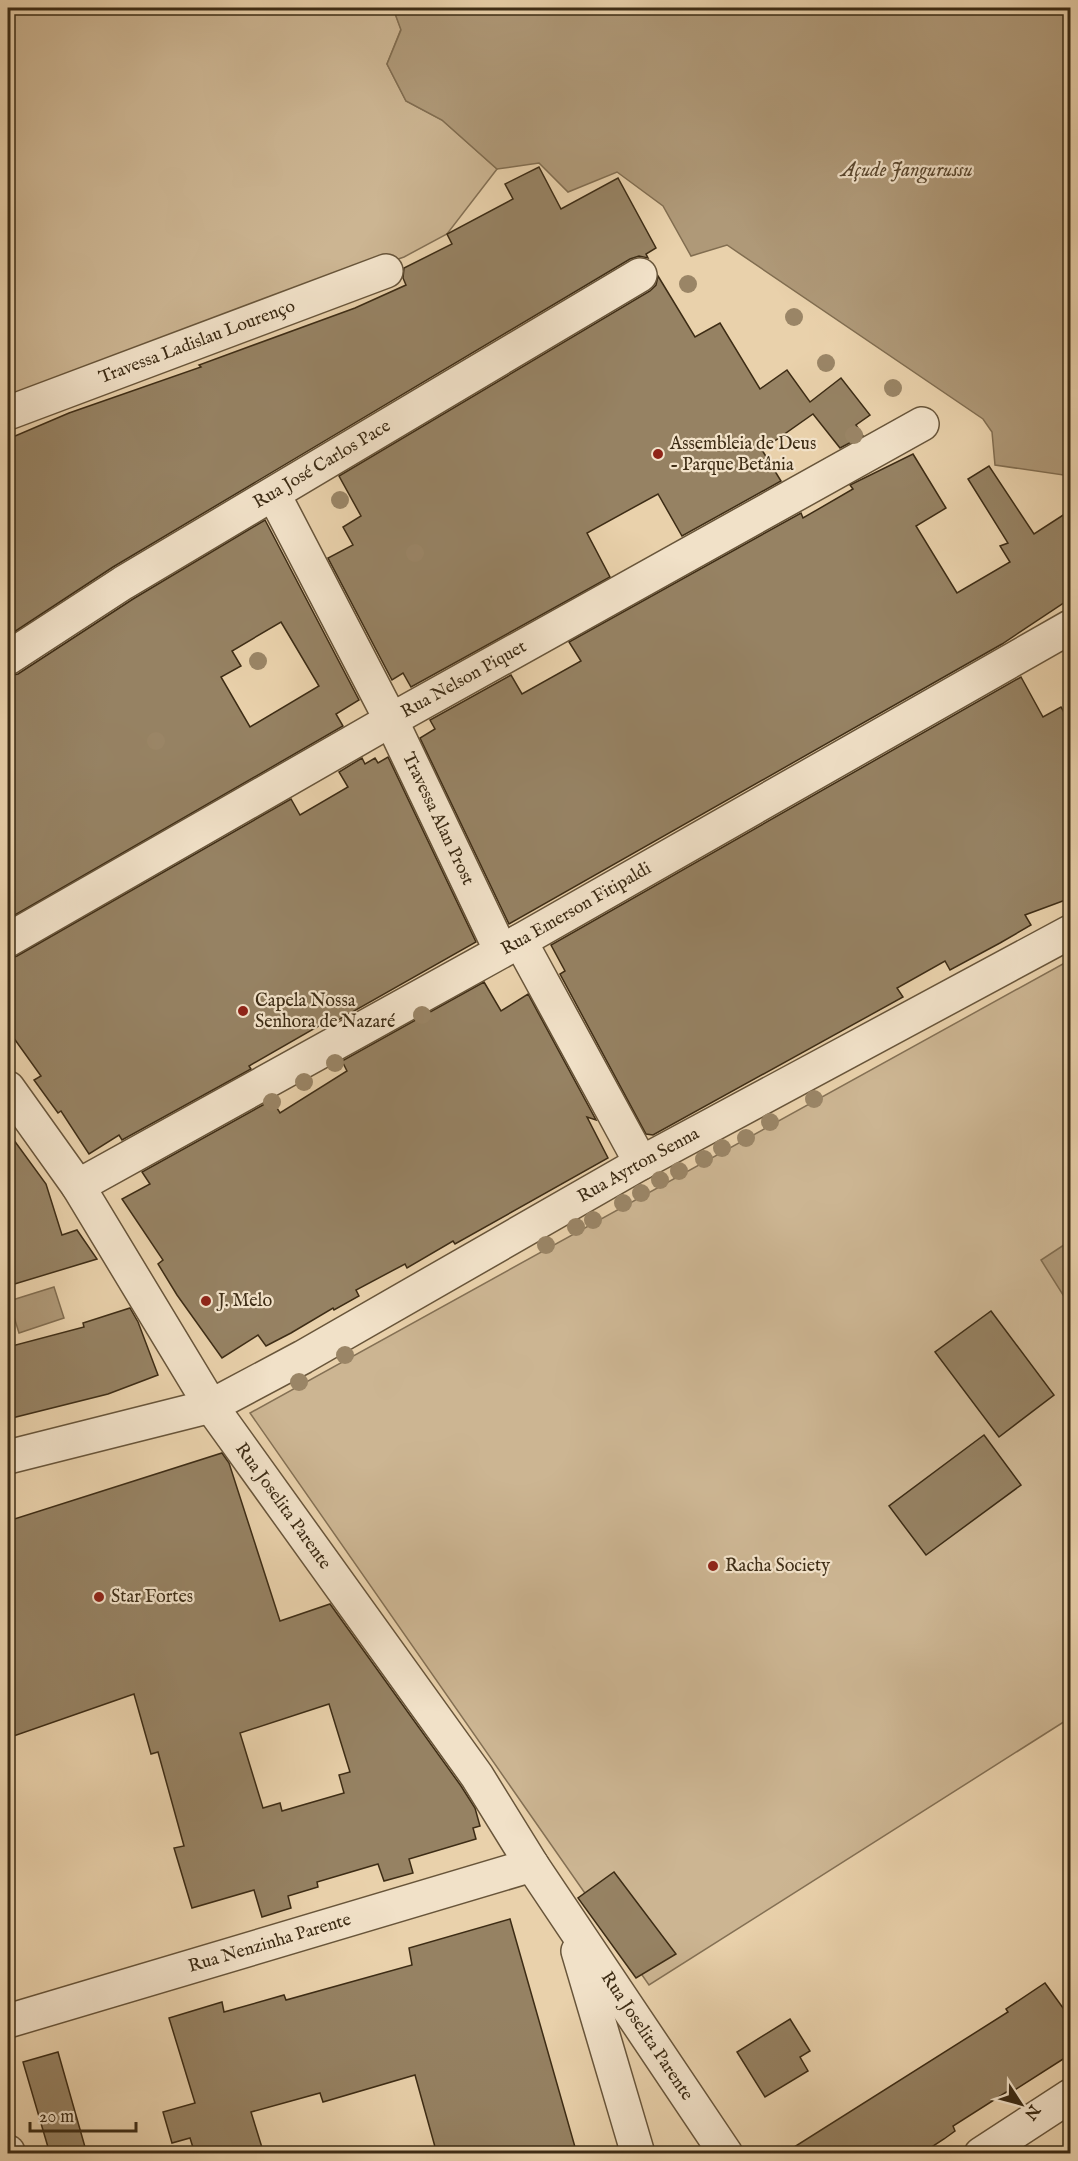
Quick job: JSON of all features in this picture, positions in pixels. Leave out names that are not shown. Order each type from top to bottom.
[{"type":"street","name":"Travessa Ladislau Lourenço","points":[[8,413],[386,271]]},
{"type":"street","name":"Rua José Carlos Pace","points":[[8,658],[123,583],[640,275]]},
{"type":"street","name":"Rua Nelson Piquet","points":[[8,940],[391,720],[922,424]]},
{"type":"street","name":"Travessa Alan Prost","points":[[274,495],[511,946],[640,1162]]},
{"type":"street","name":"Rua Emerson Fitipaldi","points":[[78,1186],[511,946],[1071,627]]},
{"type":"street","name":"Rua Ayrton Senna","points":[[8,1457],[211,1406],[303,1357],[640,1162],[1071,932]]},
{"type":"street","name":"Rua Joselita Parente","points":[[8,1088],[78,1186],[211,1406],[477,1776],[532,1865],[726,2154]]},
{"type":"street","name":"Rua Nenzinha Parente","points":[[8,2021],[532,1865]]},
{"type":"street","name":"Rua Joselita Parente","points":[[568,1919],[638,2154]]},
{"type":"street","points":[[981,2154],[1071,2096]]},
{"type":"shaded area","points":[[8,8],[393,8],[401,29],[387,64],[406,101],[442,120],[497,169],[447,234],[404,257],[8,396]]},
{"type":"shaded area","name":"Racha Society","points":[[1070,960],[1070,1718],[649,1985],[250,1413]]},
{"type":"water","name":"Açude Jangurussu","points":[[393,8],[1070,8],[1070,476],[995,465],[992,432],[983,419],[727,245],[691,256],[663,206],[617,172],[568,192],[539,163],[497,169],[442,120],[406,101],[387,64],[401,30]]},
{"type":"water","points":[[1070,1241],[1070,1306],[1041,1260]]},
{"type":"water","points":[[54,1287],[64,1318],[19,1333],[9,1301]]},
{"type":"building","points":[[539,167],[561,209],[618,178],[656,248],[646,254],[648,258],[639,256],[630,259],[113,567],[8,636],[8,439],[69,413],[201,367],[199,365],[355,308],[406,285],[403,278],[404,268],[452,244],[447,234],[513,199],[505,184]]},
{"type":"building","points":[[658,276],[695,337],[720,323],[760,389],[787,370],[810,402],[841,378],[870,415],[856,425],[863,436],[840,448],[813,414],[762,450],[781,481],[682,536],[658,494],[587,533],[610,577],[411,687],[403,673],[392,680],[328,558],[353,545],[343,527],[361,516],[339,476],[650,291],[656,285]]},
{"type":"building","points":[[913,454],[946,508],[916,526],[957,593],[1010,562],[1000,546],[1008,543],[968,479],[989,466],[1034,534],[1071,510],[1071,598],[1002,644],[509,924],[420,738],[435,729],[430,720],[511,675],[522,694],[581,661],[569,642],[801,513],[803,518],[853,489],[850,485]]},
{"type":"building","points":[[265,520],[359,700],[336,714],[343,726],[8,919],[8,676],[18,674],[133,599]],"holes":[[[281,622],[319,686],[250,727],[221,677],[241,666],[232,651]]]},
{"type":"building","points":[[1021,677],[1043,717],[1061,707],[1071,725],[1071,898],[1025,915],[1031,925],[1000,943],[950,970],[945,961],[897,988],[903,997],[653,1135],[646,1134],[560,974],[565,971],[551,945]]},
{"type":"building","points":[[388,757],[476,942],[324,1028],[322,1024],[249,1066],[251,1069],[122,1140],[119,1135],[89,1154],[61,1111],[58,1113],[34,1080],[41,1076],[8,1030],[8,959],[17,956],[291,799],[300,815],[348,787],[339,772],[362,758],[365,764],[375,758],[378,763]]},
{"type":"building","points":[[484,982],[501,1011],[528,994],[596,1120],[587,1117],[608,1158],[455,1244],[453,1241],[407,1268],[405,1264],[356,1290],[359,1296],[266,1346],[258,1335],[222,1358],[177,1295],[158,1264],[163,1260],[122,1199],[150,1184],[142,1172],[272,1100],[280,1113],[347,1071],[342,1061]]},
{"type":"building","points":[[8,1132],[46,1184],[62,1235],[77,1230],[97,1259],[8,1286]]},
{"type":"building","points":[[130,1308],[138,1322],[158,1375],[108,1394],[8,1419],[8,1347],[84,1327],[83,1323]]},
{"type":"building","points":[[991,1311],[1054,1395],[999,1437],[935,1352]]},
{"type":"building","points":[[984,1435],[1021,1485],[926,1555],[889,1506]]},
{"type":"building","points":[[222,1453],[229,1463],[280,1621],[330,1604],[475,1808],[480,1826],[473,1828],[476,1839],[409,1859],[413,1873],[384,1881],[378,1864],[317,1882],[318,1887],[288,1896],[291,1908],[262,1917],[254,1890],[192,1908],[174,1848],[184,1846],[158,1752],[151,1754],[134,1694],[8,1738],[8,1521]],"holes":[[[329,1704],[350,1772],[339,1775],[344,1793],[282,1811],[280,1803],[263,1808],[240,1733]]]},
{"type":"building","points":[[614,1872],[676,1954],[636,1978],[578,1898]]},
{"type":"building","points":[[510,1919],[577,2154],[437,2154],[415,2075],[323,2102],[320,2093],[251,2112],[264,2154],[195,2154],[190,2138],[172,2143],[163,2112],[195,2103],[169,2018],[222,2002],[224,2012],[284,1995],[286,2000],[412,1965],[409,1948]]},
{"type":"building","points":[[1045,1983],[1071,2019],[1071,2054],[953,2126],[955,2131],[944,2139],[921,2154],[783,2154],[1008,2012],[1006,2009]]},
{"type":"building","points":[[790,2019],[810,2051],[800,2057],[808,2071],[765,2097],[737,2052]]},
{"type":"building","points":[[58,2052],[87,2154],[50,2154],[23,2062]]},
{"type":"place","name":"Assembleia de Deus - Parque Betânia","points":[[658,454]]},
{"type":"place","name":"Capela Nossa Senhora de Nazaré","points":[[243,1011]]},
{"type":"place","name":"J. Melo","points":[[206,1301]]},
{"type":"place","name":"Racha Society","points":[[713,1566]]},
{"type":"place","name":"Star Fortes","points":[[99,1597]]}]
